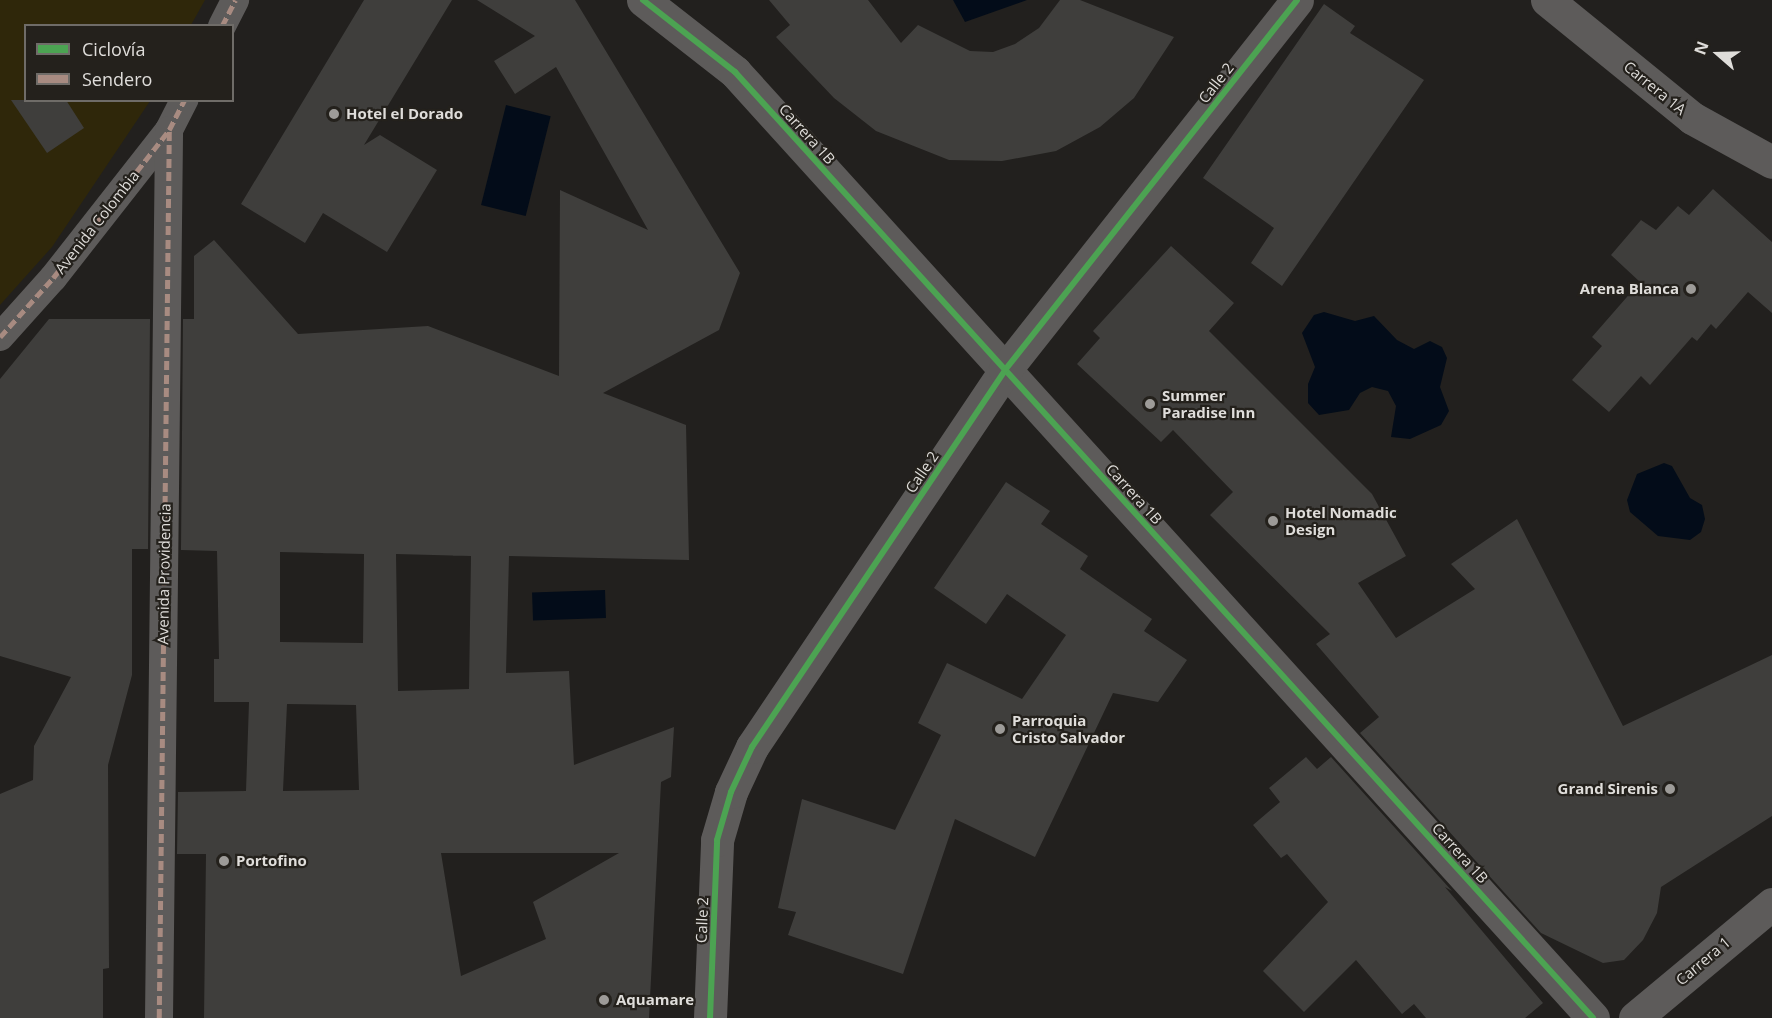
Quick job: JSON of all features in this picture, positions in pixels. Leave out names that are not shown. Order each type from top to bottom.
[{"type":"street","points":[[223,24],[235,0]]},
{"type":"street","name":"Carrera 1B","points":[[643,0],[735,72],[1593,1018]]},
{"type":"street","name":"Calle 2","points":[[710,1018],[717,840],[731,792],[752,747],[1005,370],[1297,0]]},
{"type":"street","name":"Carrera 1A","points":[[1547,0],[1692,118],[1772,162]]},
{"type":"street","name":"Avenida Colombia","points":[[0,337],[53,278],[169,130],[183,102]]},
{"type":"street","name":"Avenida Providencia","points":[[159,1018],[169,130]]},
{"type":"street","name":"Carrera 1","points":[[1635,1018],[1772,904]]},
{"type":"sand","points":[[0,0],[205,0],[192,24],[24,24],[24,102],[149,102],[52,247],[0,305]]},
{"type":"water","points":[[953,0],[1027,0],[965,22]]},
{"type":"water","points":[[506,105],[551,116],[526,216],[481,205]]},
{"type":"water","points":[[1324,312],[1355,321],[1374,316],[1397,340],[1414,349],[1430,341],[1442,347],[1447,358],[1440,387],[1449,411],[1441,425],[1410,439],[1391,437],[1396,406],[1388,391],[1372,387],[1360,393],[1349,410],[1319,415],[1308,403],[1308,384],[1315,367],[1302,333],[1314,315]]},
{"type":"water","points":[[1664,463],[1672,466],[1690,498],[1702,505],[1705,519],[1701,532],[1690,540],[1658,536],[1630,512],[1627,500],[1637,474]]},
{"type":"water","points":[[605,590],[606,618],[533,621],[532,593]]},
{"type":"building","points":[[364,0],[452,0],[364,145],[380,135],[437,170],[387,252],[323,213],[305,243],[241,204]]},
{"type":"building","points":[[477,0],[575,0],[740,273],[719,330],[603,393],[686,425],[689,560],[509,556],[506,673],[569,671],[574,765],[674,727],[671,777],[661,782],[649,1018],[204,1018],[206,854],[177,854],[178,792],[246,791],[249,702],[214,702],[214,659],[219,659],[217,551],[181,550],[183,319],[194,319],[194,256],[214,240],[298,334],[428,326],[559,376],[560,190],[648,230],[556,67],[515,94],[494,61],[535,36]],"holes":[[[280,552],[364,554],[363,643],[280,642]],[[396,554],[471,556],[469,689],[398,691]],[[287,704],[356,705],[359,790],[283,791]],[[441,853],[619,853],[533,902],[546,939],[461,976]]]},
{"type":"building","points":[[769,0],[868,0],[901,43],[918,25],[970,51],[993,52],[1015,44],[1039,28],[1060,0],[1080,0],[1174,37],[1134,98],[1100,127],[1056,151],[1002,161],[949,160],[876,131],[834,98],[776,37],[790,25]]},
{"type":"building","points":[[1324,4],[1355,26],[1350,33],[1424,80],[1282,286],[1251,263],[1274,228],[1203,178]]},
{"type":"building","points":[[11,100],[67,102],[84,128],[47,153]]},
{"type":"building","points":[[1713,189],[1772,242],[1772,313],[1748,292],[1716,329],[1711,324],[1697,341],[1692,337],[1650,385],[1641,376],[1609,412],[1572,380],[1602,346],[1592,337],[1640,282],[1611,255],[1641,220],[1656,230],[1678,206],[1689,215]]},
{"type":"building","points":[[1171,246],[1234,303],[1209,331],[1372,494],[1406,556],[1358,583],[1396,638],[1475,589],[1451,564],[1517,519],[1623,726],[1772,655],[1772,816],[1661,887],[1657,913],[1643,940],[1624,960],[1603,963],[1541,933],[1360,733],[1379,717],[1316,644],[1330,634],[1210,515],[1233,492],[1173,430],[1161,442],[1077,364],[1100,338],[1093,331]]},
{"type":"building","points":[[49,319],[150,319],[148,549],[132,549],[132,675],[108,765],[109,968],[103,969],[103,1018],[0,1018],[0,794],[33,780],[34,746],[71,677],[0,656],[0,379]]},
{"type":"building","points":[[1006,482],[1050,511],[1041,524],[1088,556],[1080,569],[1152,619],[1144,631],[1187,660],[1158,702],[1113,693],[1035,857],[955,819],[903,974],[788,935],[796,912],[778,908],[802,799],[895,830],[941,735],[918,723],[947,663],[1022,699],[1066,635],[1007,594],[986,624],[934,588]]},
{"type":"building","points":[[1306,757],[1317,769],[1331,757],[1452,891],[1445,887],[1543,1003],[1525,1018],[1426,1018],[1414,1004],[1402,1014],[1356,960],[1304,1012],[1263,971],[1328,902],[1287,854],[1281,858],[1253,825],[1280,802],[1269,788]]},
{"type":"marked path","points":[[223,24],[235,0]]},
{"type":"marked path","points":[[0,337],[53,278],[169,130],[183,102]]},
{"type":"marked path","points":[[159,1018],[169,130]]},
{"type":"cycle path","points":[[643,0],[735,72],[1593,1018]]},
{"type":"cycle path","points":[[710,1018],[717,840],[731,792],[752,747],[1005,370],[1297,0]]},
{"type":"place","name":"Hotel el Dorado","points":[[334,114]]},
{"type":"place","name":"Arena Blanca","points":[[1691,289]]},
{"type":"place","name":"Summer Paradise Inn","points":[[1150,404]]},
{"type":"place","name":"Hotel Nomadic Design","points":[[1273,521]]},
{"type":"place","name":"Parroquia Cristo Salvador","points":[[1000,729]]},
{"type":"place","name":"Grand Sirenis","points":[[1670,789]]},
{"type":"place","name":"Portofino","points":[[224,861]]},
{"type":"place","name":"Aquamare","points":[[604,1000]]}]
